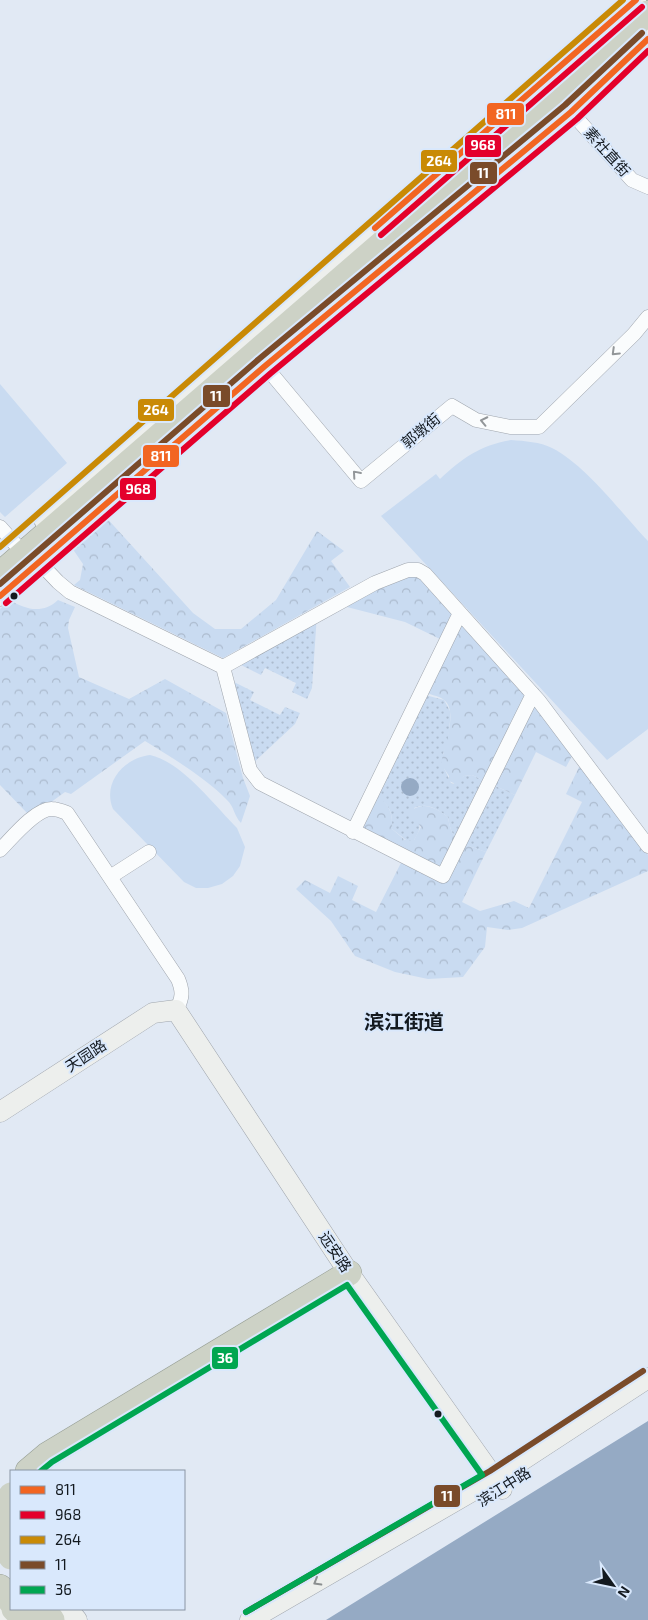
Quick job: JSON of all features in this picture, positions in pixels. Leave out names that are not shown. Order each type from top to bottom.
[{"type":"highway","points":[[0,574],[648,13]]},
{"type":"highway","points":[[450,185],[533,126],[648,34]]},
{"type":"highway","points":[[29,1470],[47,1455],[252,1334],[349,1273]]},
{"type":"highway","points":[[10,1498],[6,1510],[4,1537],[10,1554]]},
{"type":"highway","points":[[0,1554],[10,1567]]},
{"type":"highway","points":[[0,1587],[10,1602]]},
{"type":"highway","points":[[0,1594],[10,1603]]},
{"type":"highway","points":[[20,1610],[39,1615]]},
{"type":"main road","points":[[0,559],[636,0]]},
{"type":"main road","points":[[0,596],[265,366],[571,112],[648,38]]},
{"type":"main road","name":"天园路","points":[[0,1112],[153,1013],[176,1010]]},
{"type":"main road","name":"远安路","points":[[176,1010],[349,1273],[498,1484]]},
{"type":"main road","name":"滨江中路","points":[[250,1620],[498,1484],[648,1378]]},
{"type":"main road","name":"滨江中路","points":[[278,1620],[648,1394]]},
{"type":"main road","points":[[0,1522],[10,1535]]},
{"type":"main road","points":[[69,1610],[77,1620]]},
{"type":"main road","points":[[0,1612],[7,1620]]},
{"type":"street","name":"素社直街","points":[[571,112],[632,180],[648,186]]},
{"type":"street","name":"郭墩街","points":[[265,366],[361,481],[452,406],[476,420],[510,426],[539,428],[634,334],[648,316]]},
{"type":"street","points":[[0,527],[16,545]]},
{"type":"street","points":[[39,562],[70,592],[223,667],[249,767],[255,778],[268,788],[443,876],[533,694]]},
{"type":"street","points":[[223,667],[375,583],[408,570],[418,570],[424,574],[533,694],[648,846]]},
{"type":"street","points":[[354,832],[460,613]]},
{"type":"street","points":[[0,850],[35,816],[50,808],[67,813],[178,979],[182,989],[182,998],[176,1010]]},
{"type":"street","points":[[110,877],[149,852]]},
{"type":"green space","points":[[0,384],[67,463],[5,517],[0,512]]},
{"type":"green space","points":[[511,440],[542,444],[565,456],[603,491],[648,541],[648,729],[607,760],[381,516],[436,474],[440,479],[473,453],[490,445]]},
{"type":"green space","points":[[104,515],[193,613],[215,629],[241,629],[276,600],[317,531],[344,551],[331,561],[350,587],[223,658],[74,585],[80,580],[83,564],[70,545]]},
{"type":"green space","points":[[412,575],[421,580],[530,701],[572,756],[566,767],[536,752],[515,795],[472,775],[464,776],[456,784],[449,781],[449,776],[441,764],[449,731],[450,713],[448,705],[442,698],[422,691],[446,642],[405,622],[347,607],[346,602]]},
{"type":"green space","points":[[10,600],[34,609],[46,607],[58,600],[75,607],[69,620],[68,628],[79,677],[129,699],[165,679],[226,713],[243,778],[250,796],[241,823],[229,802],[219,792],[188,768],[145,741],[71,794],[65,792],[43,808],[28,814],[0,785],[0,609]]},
{"type":"green space","points":[[317,614],[312,688],[307,699],[292,692],[296,683],[265,668],[261,675],[233,661]]},
{"type":"green space","points":[[226,678],[254,692],[250,700],[280,715],[285,707],[300,713],[295,724],[249,767]]},
{"type":"green space","points":[[422,691],[429,696],[444,700],[450,711],[448,742],[443,754],[444,768],[451,783],[453,784],[464,776],[472,775],[515,795],[486,852],[464,844],[455,838],[448,817],[428,806],[414,808],[419,831],[414,840],[406,840],[392,829],[392,817],[389,808],[372,794]]},
{"type":"green space","points":[[150,755],[162,759],[186,775],[237,828],[245,847],[240,866],[233,876],[222,884],[208,888],[196,888],[184,882],[113,809],[110,790],[118,773],[132,761]]},
{"type":"green space","points":[[580,765],[648,855],[648,871],[522,928],[508,930],[487,927],[485,947],[463,977],[428,979],[395,972],[355,956],[331,921],[296,889],[305,880],[330,893],[338,876],[358,886],[352,900],[376,912],[404,857],[353,832],[372,794],[382,800],[389,808],[392,817],[392,829],[405,840],[414,840],[421,827],[410,814],[410,811],[420,806],[425,806],[448,817],[455,838],[470,847],[486,852],[462,902],[480,911],[514,901],[529,908],[582,802],[566,794]]},
{"type":"shaded area","points":[[410,778],[416,781],[419,787],[416,793],[410,796],[404,793],[401,787],[404,781]]},
{"type":"shaded area","points":[[648,1421],[648,1620],[326,1620]]},
{"type":"transit line","name":"264","points":[[0,547],[623,0]]},
{"type":"transit line","name":"811","points":[[375,228],[636,0]]},
{"type":"transit line","name":"968","points":[[381,235],[642,7]]},
{"type":"transit line","name":"11","points":[[0,584],[259,359],[565,105],[642,33]]},
{"type":"transit line","name":"811","points":[[0,596],[265,366],[571,112],[648,39]]},
{"type":"transit line","name":"968","points":[[6,603],[271,373],[577,119],[648,51]]},
{"type":"transit line","name":"36","points":[[42,1470],[52,1462],[347,1285],[482,1475],[246,1612]]},
{"type":"transit line","name":"11","points":[[246,1612],[490,1471],[643,1371]]},
{"type":"district","name":"滨江街道","points":[[404,1022]]}]
